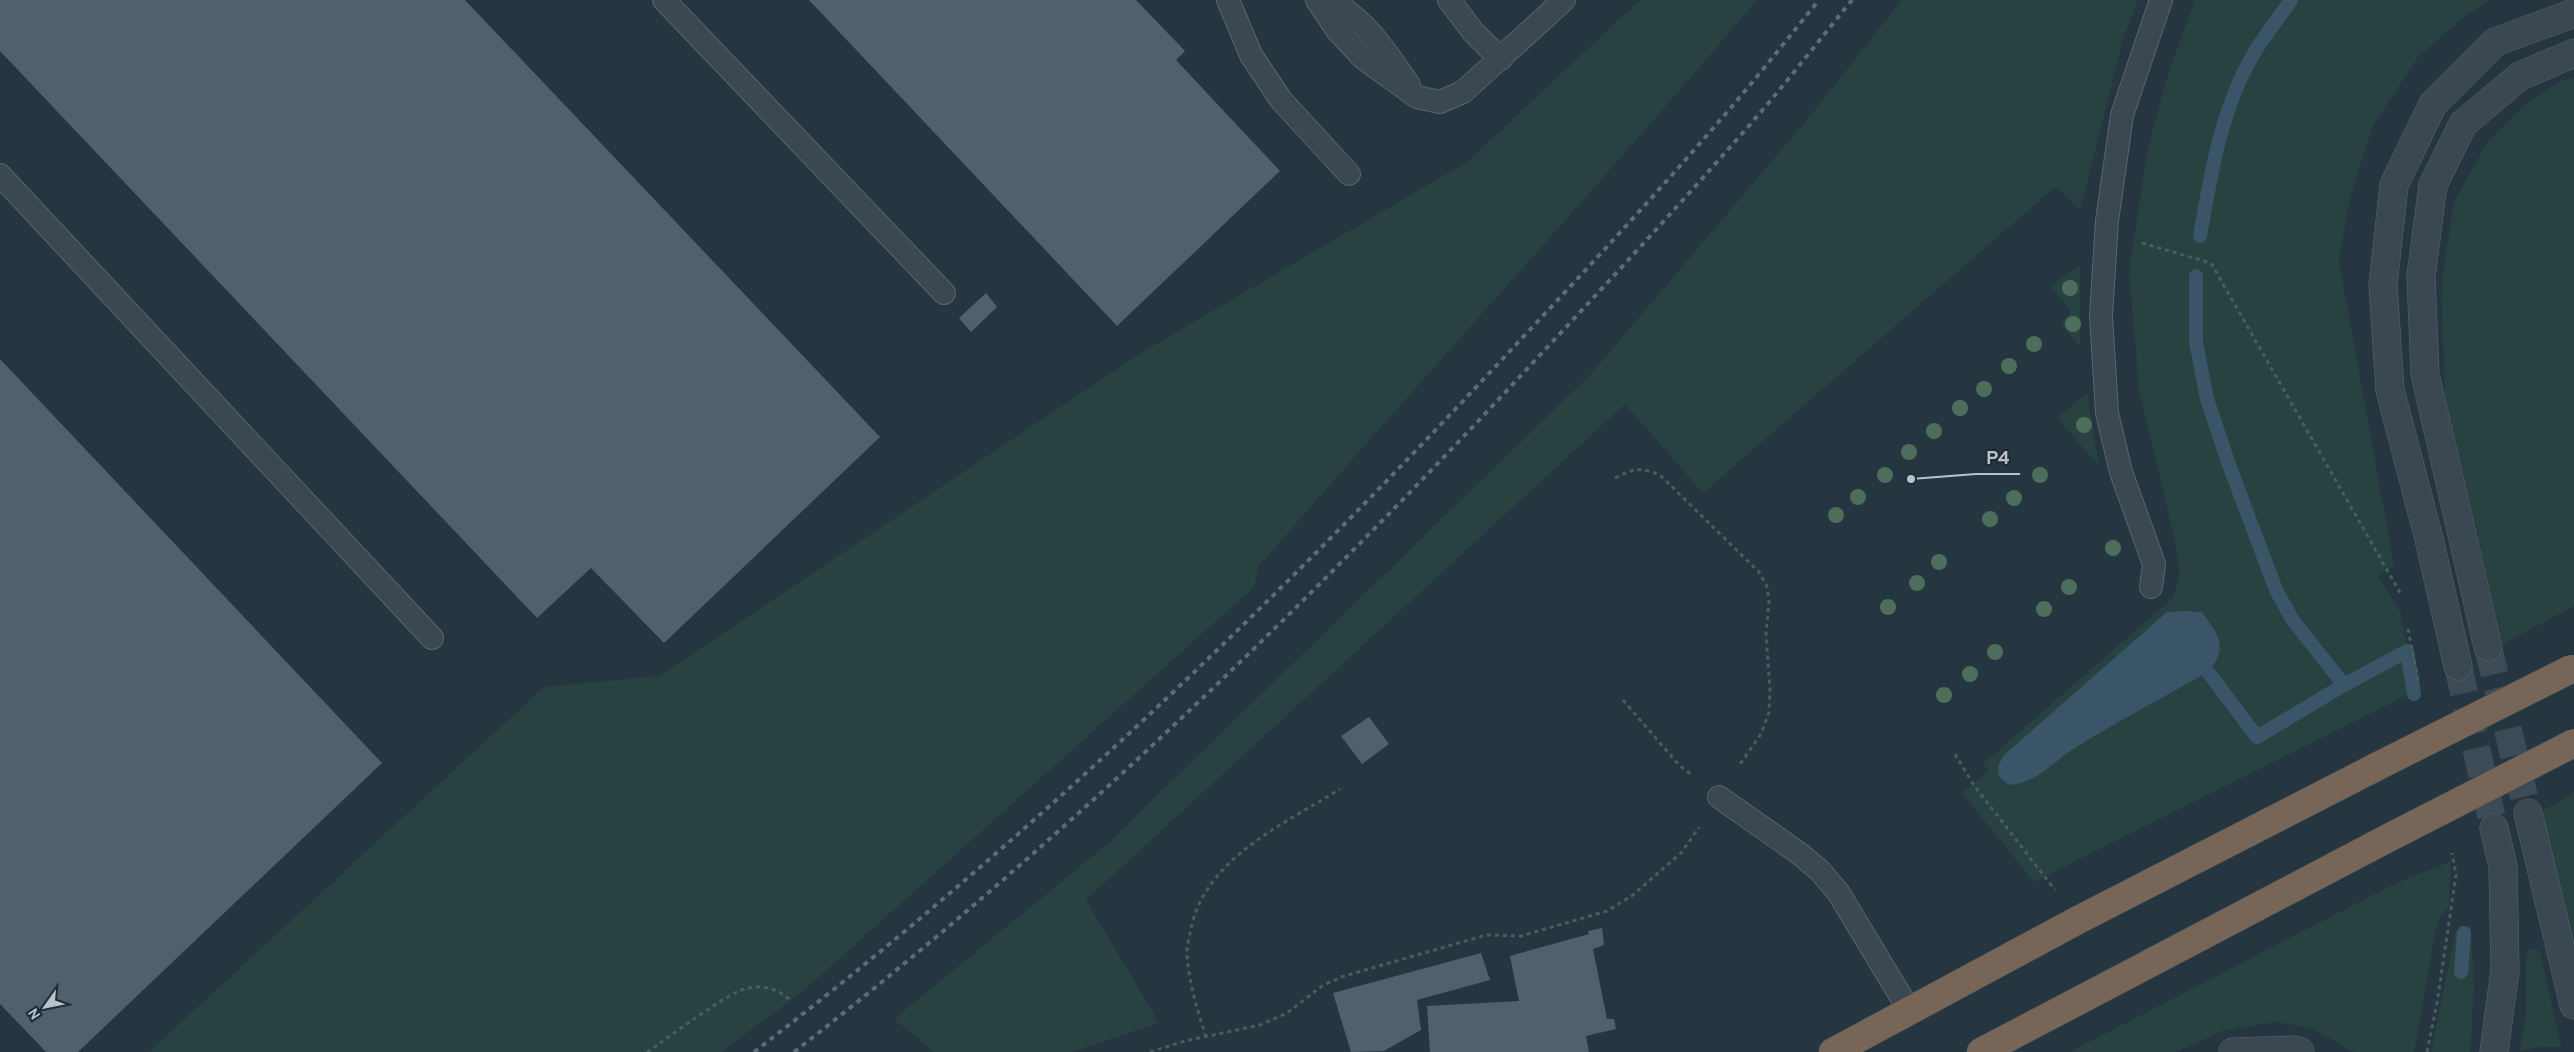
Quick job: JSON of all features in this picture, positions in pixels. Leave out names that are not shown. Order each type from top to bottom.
[{"type":"highway","points":[[1833,1052],[2078,920],[2572,668]]},
{"type":"highway","points":[[1981,1052],[2394,835],[2574,743]]},
{"type":"street","points":[[2458,666],[2429,539],[2390,390],[2383,285],[2394,185],[2433,104],[2495,42],[2574,13]]},
{"type":"street","points":[[2488,648],[2425,374],[2421,276],[2433,184],[2463,124],[2520,76],[2574,53]]},
{"type":"street","points":[[2528,813],[2574,1005]]},
{"type":"street","points":[[2494,828],[2503,866],[2505,970],[2494,1052]]},
{"type":"street","points":[[2233,1052],[2284,1050],[2300,1052]]},
{"type":"lane","points":[[664,0],[944,293]]},
{"type":"lane","points":[[1228,0],[1251,56],[1281,100],[1349,174]]},
{"type":"lane","points":[[1317,0],[1338,30],[1363,58],[1417,97],[1440,102],[1463,92],[1564,0]]},
{"type":"lane","points":[[1331,0],[1353,14],[1380,42],[1417,97]]},
{"type":"lane","points":[[1449,0],[1474,32],[1501,59]]},
{"type":"lane","points":[[2151,588],[2154,564],[2121,472],[2107,413],[2101,316],[2107,221],[2122,114],[2161,0]]},
{"type":"lane","points":[[0,175],[432,638]]},
{"type":"lane","points":[[1719,797],[1800,854],[1826,878],[1838,892],[1908,1010]]},
{"type":"path","points":[[2145,244],[2211,263],[2402,596],[2404,605]]},
{"type":"path","points":[[1150,1052],[1260,1025],[1286,1013],[1322,986],[1342,977],[1486,935],[1521,936],[1606,911],[1632,895],[1682,852],[1761,734],[1769,712],[1766,634],[1769,601],[1767,587],[1759,572],[1660,476],[1643,469],[1631,470],[1615,478]]},
{"type":"path","points":[[2407,623],[2419,685]]},
{"type":"path","points":[[1623,700],[1679,764],[1719,797]]},
{"type":"path","points":[[1955,754],[1973,784],[2078,920]]},
{"type":"path","points":[[1206,1037],[1192,990],[1187,949],[1194,914],[1212,880],[1236,855],[1340,790]]},
{"type":"path","points":[[2427,1052],[2437,1003],[2456,875],[2452,853]]},
{"type":"path","points":[[647,1052],[731,995],[746,988],[762,987],[778,990],[790,1000]]},
{"type":"green space","points":[[1640,0],[1757,0],[1696,72],[1258,567],[1254,587],[802,992],[721,1052],[149,1052],[544,687],[659,676],[1146,350],[1467,162]]},
{"type":"green space","points":[[1902,0],[2138,0],[2122,42],[2080,210],[2056,186],[1703,493],[1625,404],[1086,900],[1159,1023],[1072,1052],[935,1052],[894,1019],[1105,846],[1591,374],[1806,121]]},
{"type":"green space","points":[[2195,0],[2490,0],[2466,15],[2418,57],[2373,125],[2350,197],[2339,261],[2394,566],[2378,576],[2400,612],[2417,690],[2034,882],[1962,793],[1989,771],[1982,765],[2173,598],[2180,577],[2176,544],[2139,390],[2129,269],[2148,149],[2166,81]]},
{"type":"green space","points":[[2574,78],[2574,606],[2503,644],[2445,396],[2441,285],[2454,202],[2487,143],[2525,104],[2561,81]]},
{"type":"green space","points":[[2080,264],[2080,347],[2061,323],[2071,312],[2051,286]]},
{"type":"green space","points":[[2087,393],[2099,466],[2057,418]]},
{"type":"green space","points":[[2574,792],[2574,962],[2538,814]]},
{"type":"green space","points":[[2451,861],[2449,906],[2437,923],[2414,1052],[2354,1052],[2312,1028],[2275,1022],[2223,1031],[2176,1052],[2070,1052],[2396,883]]},
{"type":"green space","points":[[2471,925],[2474,987],[2470,1052],[2431,1052],[2456,930]]},
{"type":"green space","points":[[2530,949],[2536,949],[2540,952],[2561,1047],[2539,1047],[2520,1051],[2526,1013],[2526,955]]},
{"type":"water","points":[[2167,612],[2202,612],[2217,635],[2220,648],[2208,672],[2091,738],[2037,776],[2009,785],[1999,777],[1998,767],[2003,756]]},
{"type":"building","points":[[0,0],[465,0],[880,437],[664,643],[591,568],[537,618],[0,51]]},
{"type":"building","points":[[809,0],[1136,0],[1185,51],[1176,60],[1280,171],[1117,326]]},
{"type":"building","points":[[986,293],[997,307],[971,332],[959,318]]},
{"type":"building","points":[[0,359],[382,763],[78,1052],[46,1052],[0,1004]]},
{"type":"building","points":[[1369,717],[1389,744],[1362,764],[1341,736]]},
{"type":"building","points":[[1602,928],[1604,945],[1593,949],[1607,1019],[1614,1019],[1616,1029],[1586,1036],[1589,1052],[1430,1052],[1427,1006],[1519,1001],[1510,956],[1589,934],[1588,931]]},
{"type":"building","points":[[1481,953],[1490,980],[1417,1000],[1421,1030],[1384,1051],[1351,1052],[1333,993]]},
{"type":"waterway","points":[[2200,236],[2213,165],[2233,96],[2254,53],[2291,0]]},
{"type":"waterway","points":[[2196,276],[2196,342],[2207,399],[2229,465],[2276,590],[2292,619],[2344,685]]},
{"type":"waterway","points":[[2208,672],[2257,737],[2344,685],[2407,651],[2414,694]]},
{"type":"waterway","points":[[2461,972],[2464,933]]},
{"type":"tunnel","points":[[2488,647],[2528,813]]},
{"type":"tunnel","points":[[2458,666],[2494,828]]},
{"type":"railway","points":[[754,1052],[849,977],[1032,821],[1122,740],[1296,573],[1464,400],[1631,221],[1763,70],[1819,0]]},
{"type":"railway","points":[[794,1052],[976,904],[1064,826],[1236,666],[1319,584],[1483,416],[1715,165],[1787,81],[1852,0]]},
{"type":"place","name":"P4","points":[[1911,479]]}]
